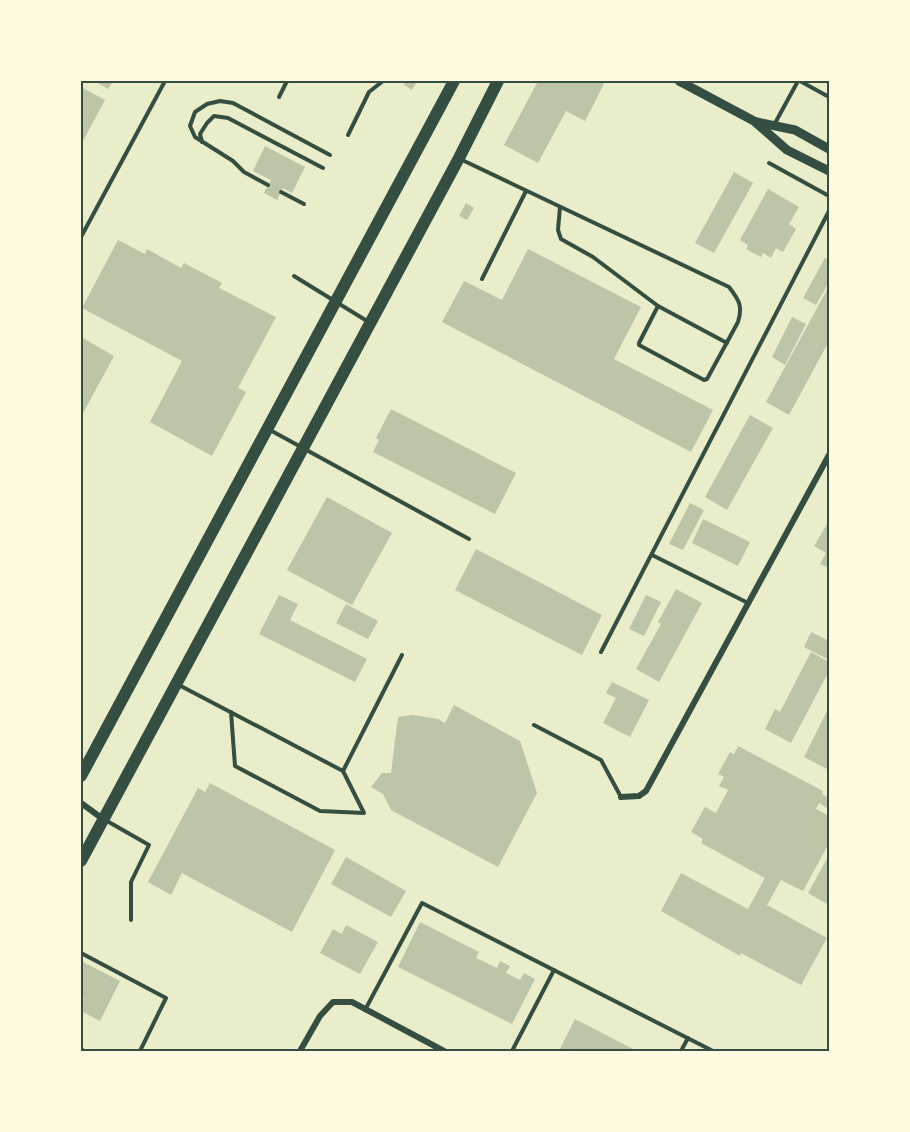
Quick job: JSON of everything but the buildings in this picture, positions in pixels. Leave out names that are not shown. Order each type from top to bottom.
[{"type":"main road","points":[[81,776],[454,81]]},
{"type":"main road","points":[[81,861],[459,158],[498,81]]},
{"type":"street","points":[[679,81],[754,121],[787,150],[829,171]]},
{"type":"street","points":[[754,121],[795,130],[829,148]]},
{"type":"street","points":[[621,797],[639,796],[646,791],[826,469],[829,455]]},
{"type":"street","points":[[81,803],[104,819]]},
{"type":"street","points":[[300,1051],[320,1016],[333,1002],[352,1002],[444,1051]]},
{"type":"lane","points":[[81,237],[165,81]]},
{"type":"lane","points":[[279,97],[287,81]]},
{"type":"lane","points":[[774,126],[799,81],[829,97]]},
{"type":"lane","points":[[348,135],[369,92],[381,82]]},
{"type":"lane","points":[[268,185],[244,172],[233,161],[195,137],[190,126],[195,112],[207,104],[219,101],[233,103],[330,155]]},
{"type":"lane","points":[[202,142],[200,134],[214,116],[228,118],[323,168]]},
{"type":"lane","points":[[459,158],[729,287],[740,301],[741,312],[728,343],[709,377],[704,380],[639,345],[658,306]]},
{"type":"lane","points":[[769,163],[829,196]]},
{"type":"lane","points":[[482,279],[526,191]]},
{"type":"lane","points":[[281,192],[304,204]]},
{"type":"lane","points":[[560,207],[558,230],[561,239],[592,257],[658,306],[728,343]]},
{"type":"lane","points":[[601,652],[829,211]]},
{"type":"lane","points":[[294,276],[370,323]]},
{"type":"lane","points":[[267,429],[469,539]]},
{"type":"lane","points":[[652,555],[749,604]]},
{"type":"lane","points":[[343,771],[402,655]]},
{"type":"lane","points":[[177,683],[231,711],[343,771],[364,813],[321,811],[235,766],[231,711]]},
{"type":"lane","points":[[534,725],[601,760],[621,797]]},
{"type":"lane","points":[[104,819],[149,845],[132,882],[131,920]]},
{"type":"lane","points":[[366,1010],[422,903],[713,1051]]},
{"type":"lane","points":[[81,953],[166,998],[140,1051]]},
{"type":"lane","points":[[512,1051],[554,970]]},
{"type":"lane","points":[[681,1051],[688,1038]]}]
